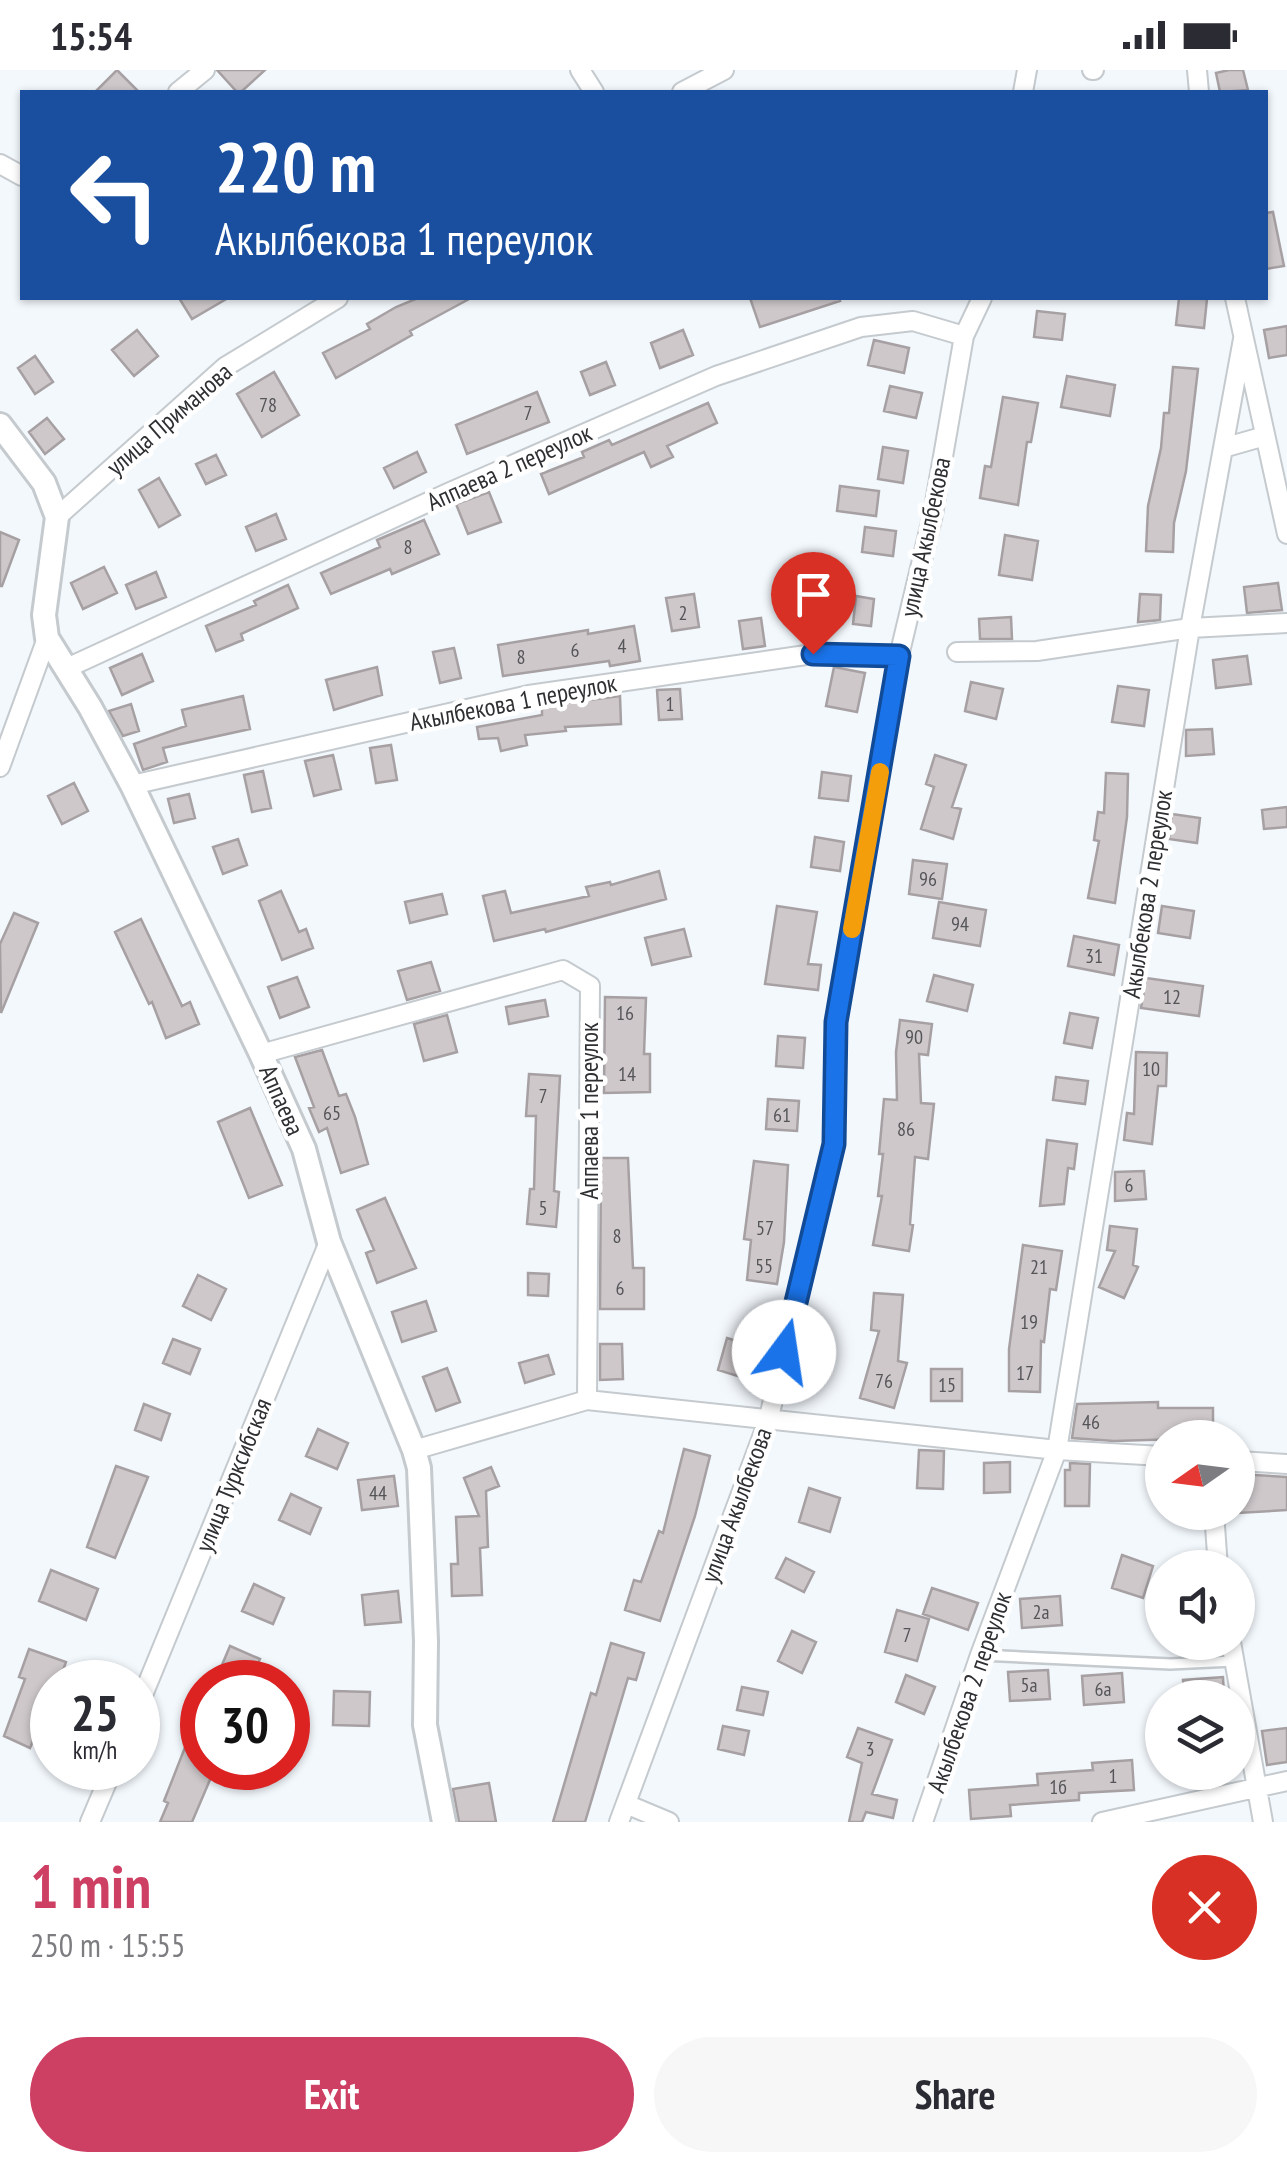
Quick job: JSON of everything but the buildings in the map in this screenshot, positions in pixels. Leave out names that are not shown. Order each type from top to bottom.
[{"type":"street","points":[[180,90],[205,70]]},
{"type":"street","points":[[686,90],[724,70]]},
{"type":"street","name":"улица Приманова","points":[[57,518],[225,368],[335,300]]},
{"type":"street","name":"улица Акылбекова","points":[[623,1813],[768,1421],[834,1144],[836,1022],[899,656],[933,514],[964,336],[981,300]]},
{"type":"street","name":"Акылбекова 2 переулок","points":[[1235,300],[1287,534]]},
{"type":"street","name":"Аппаева 2 переулок","points":[[67,668],[448,493],[716,376],[862,327],[914,321],[964,336]]},
{"type":"street","name":"Акылбекова 2 переулок","points":[[924,1822],[980,1655],[1056,1450],[1190,628],[1243,339]]},
{"type":"street","points":[[0,425],[44,483],[57,518],[44,615],[46,638],[0,767]]},
{"type":"street","points":[[1224,448],[1265,436]]},
{"type":"street","points":[[956,652],[1037,651],[1190,628],[1287,623]]},
{"type":"street","name":"Аппаева","points":[[46,638],[132,785],[261,1054],[304,1149],[329,1242],[414,1450],[419,1468],[426,1642],[425,1725],[444,1822]]},
{"type":"street","name":"Акылбекова 1 переулок","points":[[132,785],[529,695],[813,654],[899,656]]},
{"type":"street","name":"Аппаева 1 переулок","points":[[261,1054],[563,970],[590,986],[586,1400]]},
{"type":"street","name":"улица Турксибская","points":[[157,1660],[329,1242]]},
{"type":"street","points":[[414,1450],[586,1400],[1056,1450],[1145,1455]]},
{"type":"street","points":[[1255,1462],[1287,1464]]},
{"type":"street","points":[[1234,1660],[1263,1822]]},
{"type":"street","points":[[1102,1822],[1287,1780]]},
{"type":"street","points":[[90,1822],[104,1790]]},
{"type":"street","points":[[623,1813],[669,1822]]},
{"type":"lane","points":[[980,1655],[1170,1664],[1191,1660]]},
{"type":"slow traffic","points":[[852,929],[880,772]]},
{"type":"route","points":[[784,1352],[834,1144],[836,1022],[899,656],[813,654]]}]
